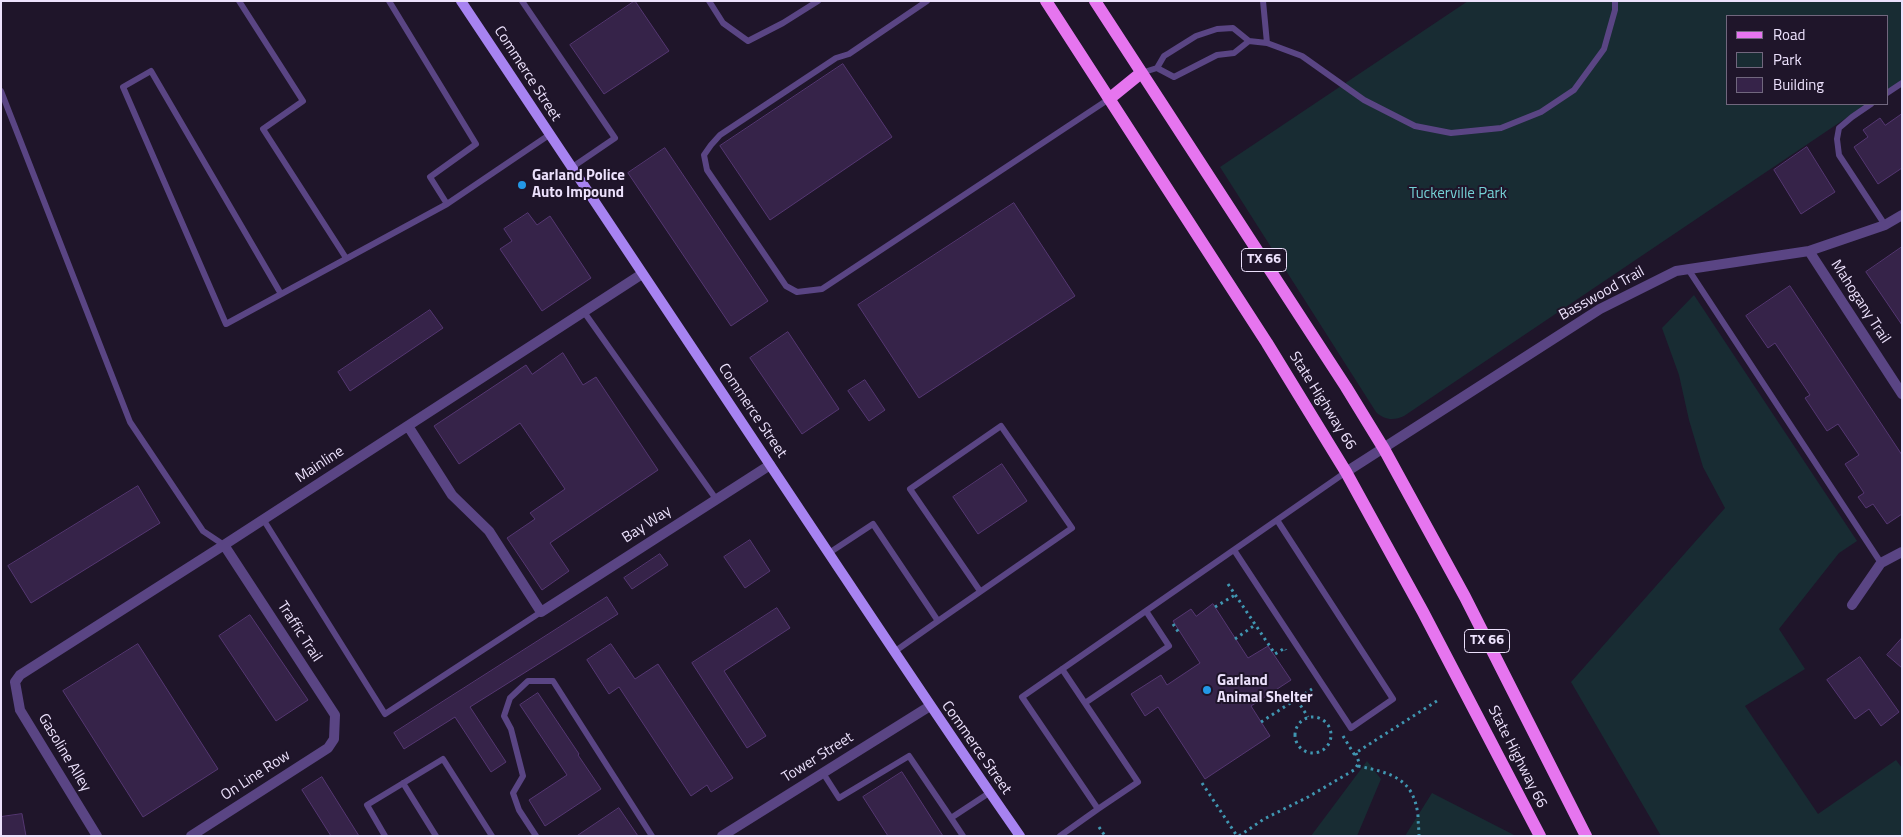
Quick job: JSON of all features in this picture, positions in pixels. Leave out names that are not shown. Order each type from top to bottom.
[{"type":"main road","name":"State Highway 66","points":[[1046,1],[1266,343],[1346,472],[1414,596],[1540,836]]},
{"type":"main road","name":"State Highway 66","points":[[1095,1],[1346,387],[1384,449],[1465,597],[1586,836]]},
{"type":"main road","points":[[1109,99],[1141,73]]},
{"type":"street","name":"Commerce Street","points":[[461,1],[570,168],[770,464],[930,706],[1020,836]]},
{"type":"street","name":"Basswood Trail","points":[[1346,472],[1600,309],[1676,271],[1809,251],[1885,225],[1902,215]]},
{"type":"street","name":"Mahogany Trail","points":[[1809,251],[1902,394]]},
{"type":"street","name":"Mainline","points":[[15,682],[20,675],[224,546],[642,274]]},
{"type":"street","points":[[408,426],[452,495],[489,531],[541,612]]},
{"type":"street","name":"Bay Way","points":[[541,612],[770,464]]},
{"type":"street","name":"Traffic Trail","points":[[224,546],[335,715],[334,739]]},
{"type":"street","points":[[1852,605],[1881,564],[1902,552]]},
{"type":"street","name":"Gasoline Alley","points":[[15,682],[20,710],[97,836]]},
{"type":"street","name":"Tower Street","points":[[722,836],[930,706]]},
{"type":"street","name":"On Line Row","points":[[191,836],[328,748],[334,739]]},
{"type":"lane","points":[[239,1],[303,102],[263,129],[346,258]]},
{"type":"lane","points":[[389,1],[476,144],[430,177],[447,204]]},
{"type":"lane","points":[[522,1],[614,138],[570,168]]},
{"type":"lane","points":[[709,1],[723,23],[748,41],[783,23],[818,1]]},
{"type":"lane","points":[[927,1],[849,54],[836,58],[720,135],[704,155],[707,170],[754,240],[786,286],[796,292],[822,289],[1109,99]]},
{"type":"lane","points":[[1264,1],[1267,43]]},
{"type":"lane","points":[[1141,73],[1157,68],[1164,56],[1196,36],[1217,29],[1233,28],[1249,41],[1267,43],[1302,56],[1364,100],[1415,126],[1451,133],[1501,128],[1541,112],[1574,90],[1604,49],[1616,1]]},
{"type":"lane","points":[[1157,68],[1174,77],[1217,55],[1234,53],[1249,41]]},
{"type":"lane","points":[[280,294],[151,71],[123,87],[226,324],[447,204],[549,136]]},
{"type":"lane","points":[[1888,92],[1902,83]]},
{"type":"lane","points":[[1,90],[130,422],[203,531],[224,546]]},
{"type":"lane","points":[[1870,105],[1839,128],[1837,139],[1839,154],[1885,225]]},
{"type":"lane","points":[[1688,269],[1881,564]]},
{"type":"lane","points":[[584,312],[716,499]]},
{"type":"lane","points":[[894,652],[1072,528],[1002,426],[910,489],[980,591]]},
{"type":"lane","points":[[1098,810],[1022,697],[1346,472]]},
{"type":"lane","points":[[263,519],[385,714],[541,612]]},
{"type":"lane","points":[[1234,550],[1351,728],[1393,699],[1278,520]]},
{"type":"lane","points":[[829,553],[872,524],[938,621]]},
{"type":"lane","points":[[1085,703],[1169,646],[1146,611]]},
{"type":"lane","points":[[1060,836],[1138,782],[1062,669]]},
{"type":"lane","points":[[536,836],[519,810],[513,793],[523,776],[510,729],[504,716],[510,698],[528,682],[553,681],[652,836]]},
{"type":"lane","points":[[823,773],[840,798],[909,756],[963,836]]},
{"type":"lane","points":[[385,836],[366,805],[443,759],[492,836]]},
{"type":"lane","points":[[404,783],[436,836]]},
{"type":"lane","points":[[951,818],[989,792]]},
{"type":"path","points":[[1228,584],[1270,648]]},
{"type":"path","points":[[1215,608],[1235,594]]},
{"type":"path","points":[[1173,624],[1179,633]]},
{"type":"path","points":[[1235,639],[1255,625]]},
{"type":"path","points":[[1261,722],[1312,690]]},
{"type":"path","points":[[1297,700],[1308,717]]},
{"type":"path","points":[[1308,717],[1314,717],[1325,722],[1331,732],[1329,744],[1320,752],[1308,753],[1298,746],[1296,741],[1296,729],[1308,717]]},
{"type":"path","points":[[1356,752],[1359,759],[1358,766]]},
{"type":"path","points":[[1202,783],[1238,836],[1264,819],[1308,797],[1358,766],[1391,775],[1408,786],[1417,806],[1419,836]]},
{"type":"path","points":[[1099,827],[1106,836]]},
{"type":"green space","name":"Tuckerville Park","points":[[1468,1],[1902,1],[1902,81],[1888,90],[1888,15],[1726,15],[1726,105],[1866,105],[1397,419],[1382,417],[1376,412],[1220,167]]},
{"type":"green space","points":[[1694,295],[1857,541],[1839,553],[1779,629],[1805,669],[1745,706],[1818,814],[1896,760],[1902,768],[1902,836],[1661,836],[1571,682],[1725,508],[1703,467],[1689,420],[1679,375],[1662,328]]},
{"type":"green space","points":[[1367,761],[1381,779],[1357,836],[1311,836]]},
{"type":"green space","points":[[1432,793],[1516,836],[1405,836]]},
{"type":"building","points":[[635,1],[669,51],[604,94],[570,45]]},
{"type":"building","points":[[843,64],[892,137],[770,220],[720,146]]},
{"type":"building","points":[[1902,114],[1902,168],[1878,184],[1854,147],[1868,137],[1863,130],[1880,118],[1885,125]]},
{"type":"building","points":[[1807,147],[1835,192],[1801,214],[1774,170]]},
{"type":"building","points":[[665,148],[768,301],[731,326],[628,173]]},
{"type":"building","points":[[1014,203],[1075,296],[919,398],[858,305]]},
{"type":"building","points":[[528,213],[537,225],[550,216],[591,278],[542,311],[500,249],[512,241],[504,229]]},
{"type":"building","points":[[1902,247],[1902,325],[1866,272]]},
{"type":"building","points":[[1790,286],[1902,455],[1902,514],[1887,524],[1873,504],[1866,508],[1858,497],[1864,493],[1845,464],[1859,455],[1838,424],[1827,431],[1805,398],[1810,395],[1775,343],[1768,348],[1746,316]]},
{"type":"building","points":[[430,310],[443,328],[350,391],[338,372]]},
{"type":"building","points":[[788,332],[839,409],[802,434],[750,358]]},
{"type":"building","points":[[563,353],[583,385],[596,377],[658,470],[550,543],[569,571],[542,590],[507,538],[535,519],[530,513],[565,489],[520,423],[459,464],[434,426],[526,365],[532,374]]},
{"type":"building","points":[[865,380],[885,410],[869,421],[848,391]]},
{"type":"building","points":[[1002,464],[1027,501],[978,534],[953,497]]},
{"type":"building","points":[[138,486],[160,523],[31,603],[8,566]]},
{"type":"building","points":[[750,540],[770,571],[745,588],[724,557]]},
{"type":"building","points":[[660,554],[668,565],[632,589],[624,578]]},
{"type":"building","points":[[607,597],[618,614],[470,707],[506,762],[491,772],[455,717],[404,749],[394,733]]},
{"type":"building","name":"Garland Animal Shelter","points":[[1213,604],[1248,658],[1268,646],[1291,680],[1251,706],[1270,736],[1205,779],[1158,707],[1145,716],[1131,694],[1161,675],[1167,685],[1200,663],[1173,621],[1191,609],[1196,616]]},
{"type":"building","points":[[777,608],[790,628],[724,671],[766,736],[747,748],[692,663]]},
{"type":"building","points":[[250,615],[308,700],[276,721],[219,636]]},
{"type":"building","points":[[1902,638],[1902,668],[1887,655]]},
{"type":"building","points":[[138,644],[218,769],[143,817],[63,691]]},
{"type":"building","points":[[611,644],[635,679],[658,664],[733,778],[711,792],[707,785],[691,796],[619,687],[609,694],[587,660]]},
{"type":"building","points":[[1860,657],[1899,712],[1881,726],[1869,709],[1855,719],[1827,680]]},
{"type":"building","points":[[538,693],[601,789],[545,826],[529,800],[567,775],[520,705]]},
{"type":"building","points":[[902,772],[943,836],[888,836],[863,797]]},
{"type":"building","points":[[322,777],[359,836],[331,836],[302,790]]},
{"type":"building","points":[[619,808],[638,836],[577,836]]},
{"type":"building","points":[[22,814],[26,836],[1,836],[1,817]]},
{"type":"place","name":"Garland Police Auto Impound","points":[[522,185]]},
{"type":"place","name":"Garland Animal Shelter","points":[[1207,690]]}]
